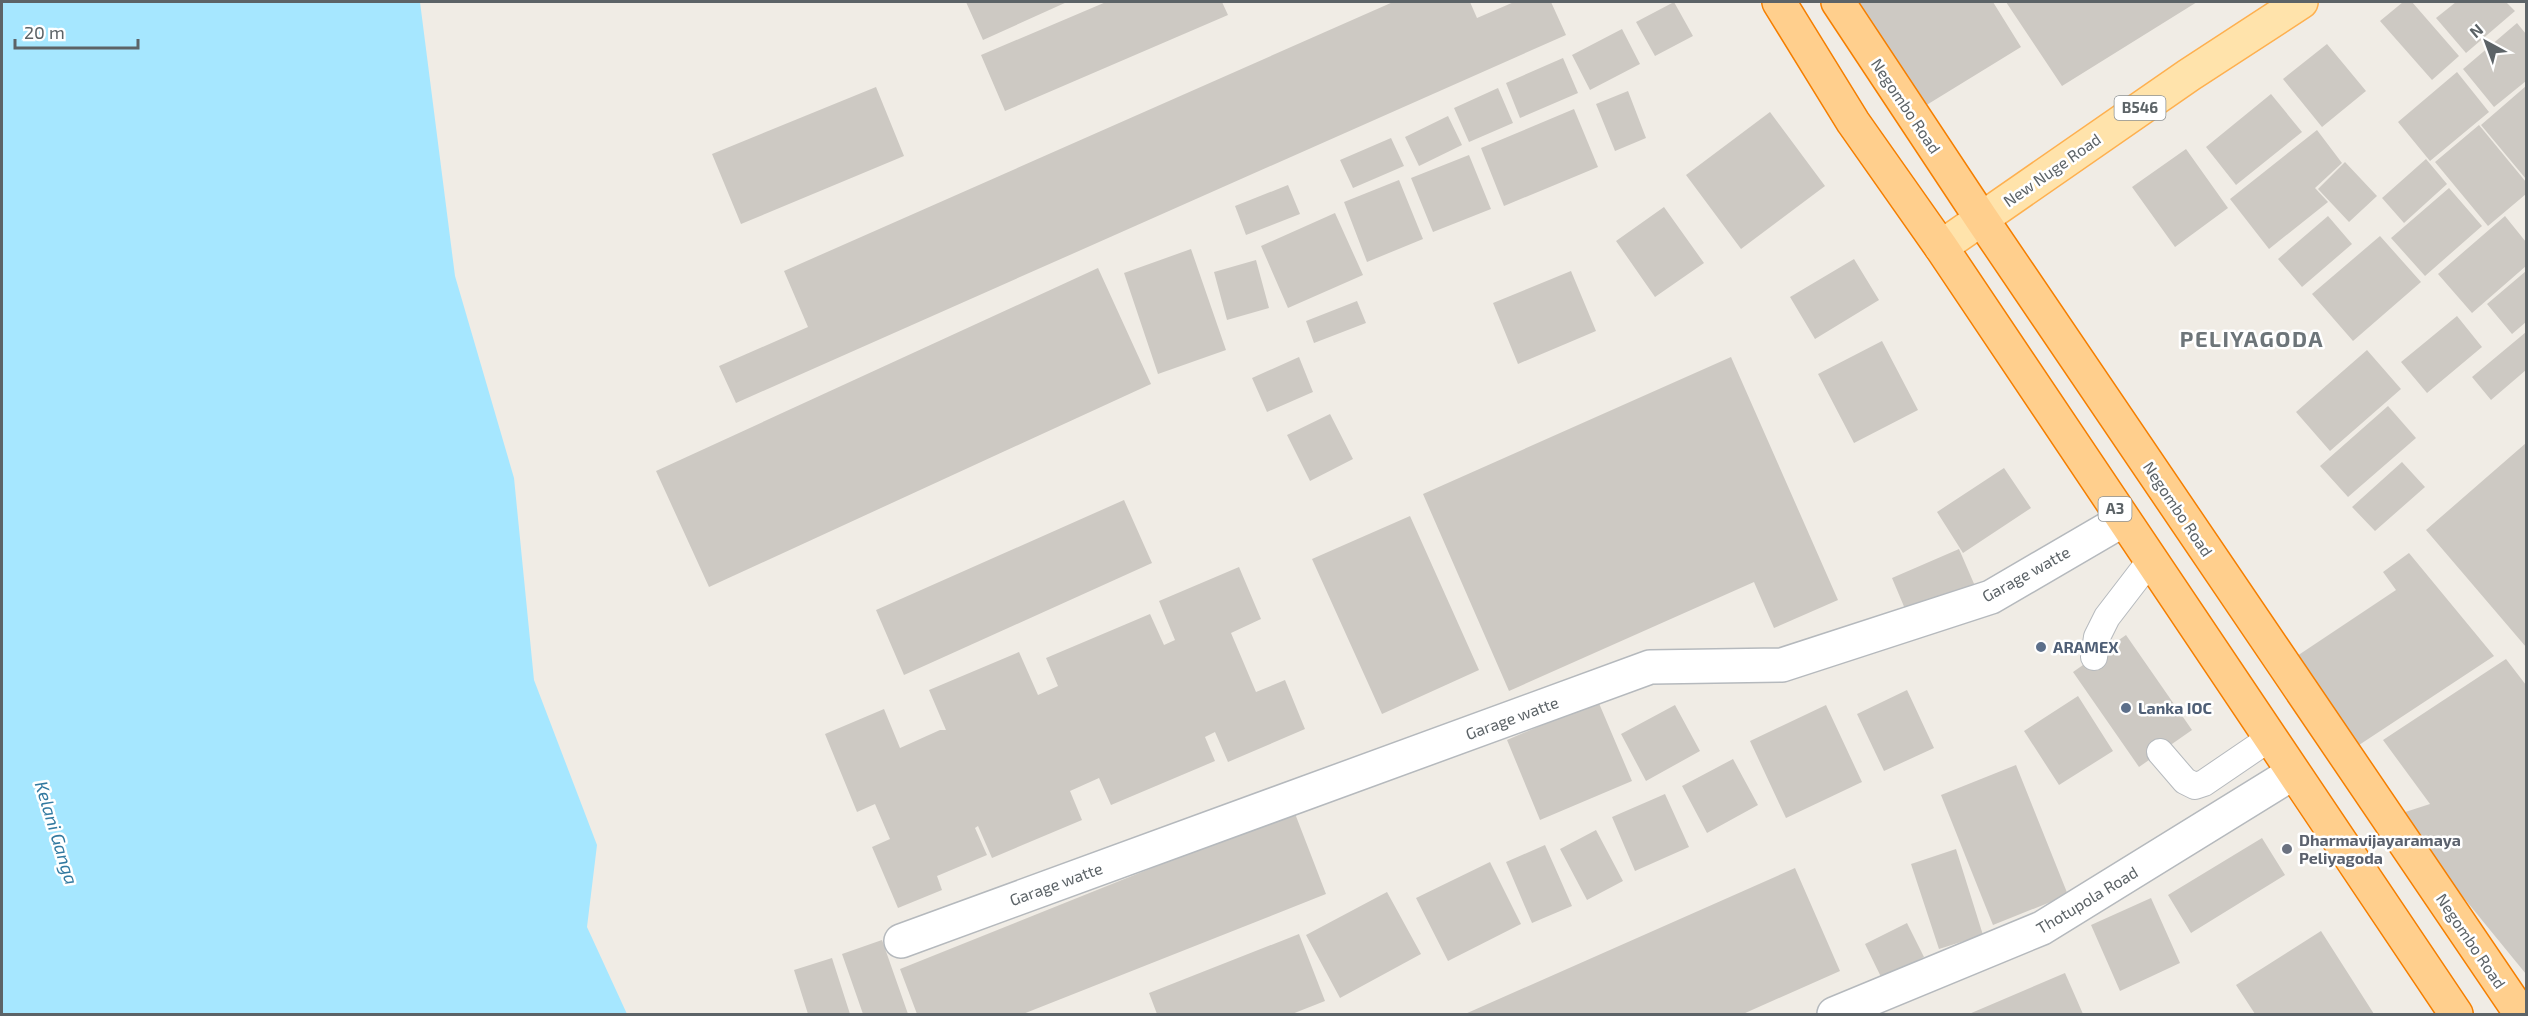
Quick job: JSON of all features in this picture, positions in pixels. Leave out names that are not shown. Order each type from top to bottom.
[{"type":"highway","name":"A3","points":[[1779,2],[1853,122],[1941,247],[2456,1014]]},
{"type":"highway","name":"Negombo Road","points":[[1838,2],[2522,1014]]},
{"type":"main road","name":"New Nuge Road","points":[[1941,247],[2189,75],[2301,2]]},
{"type":"street","name":"Garage watte","points":[[901,941],[1650,667],[1782,665],[1991,597],[2123,520]]},
{"type":"street","name":"Thotupola Road","points":[[1834,1014],[2042,928],[2293,773]]},
{"type":"lane","points":[[2094,657],[2097,637],[2107,617],[2150,561]]},
{"type":"lane","points":[[2160,752],[2185,781],[2195,786],[2204,783],[2270,738]]},
{"type":"water","name":"Kelani Ganga","points":[[2,2],[420,2],[455,276],[514,478],[534,680],[597,845],[587,927],[627,1014],[2,1014]]},
{"type":"building","points":[[966,2],[1067,2],[983,40]]},
{"type":"building","points":[[1106,2],[1222,2],[1228,15],[1005,111],[981,55]]},
{"type":"building","points":[[1393,2],[1470,2],[1477,18],[1514,2],[1551,2],[1566,35],[736,403],[719,366],[808,327],[784,271]]},
{"type":"building","points":[[1674,2],[1693,36],[1655,56],[1636,22]]},
{"type":"building","points":[[1859,2],[1993,2],[2021,47],[1920,109]]},
{"type":"building","points":[[2006,2],[2197,2],[2062,86]]},
{"type":"building","points":[[2403,2],[2412,2],[2459,56],[2432,80],[2380,21]]},
{"type":"building","points":[[2456,2],[2506,2],[2515,11],[2466,53],[2436,18]]},
{"type":"building","points":[[2517,23],[2526,34],[2526,81],[2494,107],[2463,69]]},
{"type":"building","points":[[1622,29],[1640,64],[1590,90],[1572,55]]},
{"type":"building","points":[[2327,44],[2366,91],[2322,127],[2283,79]]},
{"type":"building","points":[[1563,58],[1578,93],[1520,118],[1506,83]]},
{"type":"building","points":[[2457,72],[2489,112],[2430,161],[2398,122]]},
{"type":"building","points":[[2526,86],[2526,179],[2481,125]]},
{"type":"building","points":[[876,87],[904,156],[741,224],[712,154]]},
{"type":"building","points":[[1498,88],[1513,123],[1469,142],[1454,108]]},
{"type":"building","points":[[1628,91],[1646,138],[1615,151],[1596,104]]},
{"type":"building","points":[[2271,94],[2302,132],[2236,185],[2206,147]]},
{"type":"building","points":[[1574,109],[1598,167],[1504,206],[1481,148]]},
{"type":"building","points":[[1770,112],[1825,186],[1741,249],[1686,175]]},
{"type":"building","points":[[1448,116],[1462,145],[1419,166],[1405,137]]},
{"type":"building","points":[[2479,125],[2526,182],[2526,194],[2488,226],[2435,162]]},
{"type":"building","points":[[2317,130],[2342,163],[2315,188],[2328,202],[2269,249],[2230,199]]},
{"type":"building","points":[[1391,138],[1404,166],[1353,188],[1340,160]]},
{"type":"building","points":[[2186,149],[2228,208],[2175,247],[2132,187]]},
{"type":"building","points":[[1469,155],[1491,209],[1433,232],[1411,178]]},
{"type":"building","points":[[2426,159],[2447,184],[2404,223],[2382,198]]},
{"type":"building","points":[[2345,162],[2377,196],[2349,222],[2318,189]]},
{"type":"building","points":[[1399,180],[1423,239],[1367,262],[1344,202]]},
{"type":"building","points":[[1288,185],[1300,214],[1246,235],[1235,206]]},
{"type":"building","points":[[2449,188],[2482,226],[2425,276],[2391,238]]},
{"type":"building","points":[[1664,207],[1704,263],[1655,297],[1616,241]]},
{"type":"building","points":[[1335,213],[1363,275],[1288,308],[1261,246]]},
{"type":"building","points":[[2328,216],[2352,244],[2302,287],[2278,259]]},
{"type":"building","points":[[2505,216],[2526,242],[2526,266],[2472,313],[2438,274]]},
{"type":"building","points":[[2380,236],[2421,282],[2353,341],[2312,294]]},
{"type":"building","points":[[1191,249],[1226,350],[1158,374],[1124,273]]},
{"type":"building","points":[[1854,259],[1879,300],[1815,339],[1790,297]]},
{"type":"building","points":[[1256,260],[1269,308],[1227,320],[1214,272]]},
{"type":"building","points":[[1098,268],[1151,384],[709,587],[656,471]]},
{"type":"building","points":[[1571,271],[1596,331],[1518,364],[1493,303]]},
{"type":"building","points":[[2526,271],[2526,322],[2512,334],[2487,304]]},
{"type":"building","points":[[1357,301],[1366,323],[1314,343],[1306,321]]},
{"type":"building","points":[[2457,316],[2482,347],[2427,393],[2401,362]]},
{"type":"building","points":[[2526,332],[2526,370],[2491,400],[2472,377]]},
{"type":"building","points":[[1882,341],[1918,410],[1854,443],[1818,374]]},
{"type":"building","points":[[2367,350],[2401,389],[2330,451],[2296,412]]},
{"type":"building","points":[[1299,357],[1313,392],[1267,412],[1252,378]]},
{"type":"building","points":[[1731,357],[1838,600],[1774,628],[1754,582],[1509,691],[1423,494]]},
{"type":"building","points":[[2388,406],[2416,438],[2348,497],[2320,466]]},
{"type":"building","points":[[1330,414],[1353,459],[1310,481],[1287,435]]},
{"type":"building","points":[[2526,443],[2526,647],[2426,530]]},
{"type":"building","points":[[2402,462],[2425,487],[2375,531],[2352,507]]},
{"type":"building","points":[[2004,468],[2031,508],[1963,553],[1937,512]]},
{"type":"building","points":[[1124,500],[1152,563],[904,675],[876,610]]},
{"type":"building","points":[[1410,516],[1479,670],[1382,714],[1312,559]]},
{"type":"building","points":[[1959,549],[1975,586],[1908,616],[1892,578]]},
{"type":"building","points":[[2409,553],[2494,656],[2356,747],[2294,658],[2396,590],[2383,572]]},
{"type":"building","points":[[1239,567],[1261,619],[1231,633],[1256,692],[1285,680],[1305,729],[1228,762],[1215,732],[1205,737],[1215,761],[1111,805],[1099,778],[1070,791],[1082,820],[992,858],[978,826],[975,828],[987,855],[937,876],[942,890],[898,908],[872,847],[890,839],[875,804],[857,812],[825,734],[884,709],[900,748],[940,730],[946,730],[929,690],[1019,652],[1038,695],[1058,686],[1046,658],[1150,614],[1164,645],[1175,640],[1159,601]]},
{"type":"building","points":[[2126,635],[2192,730],[2139,767],[2073,672]]},
{"type":"building","points":[[2506,659],[2526,685],[2526,974],[2396,815],[2430,804],[2383,740]]},
{"type":"building","points":[[1907,690],[1934,748],[1884,771],[1857,714]]},
{"type":"building","points":[[2078,696],[2113,751],[2059,785],[2024,731]]},
{"type":"building","points":[[1598,701],[1632,781],[1540,820],[1507,740]]},
{"type":"building","points":[[1675,705],[1700,751],[1646,781],[1621,734]]},
{"type":"building","points":[[1826,705],[1862,782],[1786,818],[1750,741]]},
{"type":"building","points":[[1733,759],[1758,805],[1707,833],[1682,786]]},
{"type":"building","points":[[2016,765],[2068,895],[1993,925],[1941,795]]},
{"type":"building","points":[[1665,794],[1689,847],[1635,871],[1612,817]]},
{"type":"building","points":[[1294,811],[1326,894],[1023,1014],[917,1014],[900,969]]},
{"type":"building","points":[[1596,830],[1623,881],[1587,900],[1560,849]]},
{"type":"building","points":[[2262,838],[2285,875],[2191,933],[2168,895]]},
{"type":"building","points":[[1545,845],[1572,906],[1532,923],[1506,862]]},
{"type":"building","points":[[1956,849],[1983,935],[1939,949],[1911,864]]},
{"type":"building","points":[[1490,862],[1521,924],[1448,961],[1416,898]]},
{"type":"building","points":[[1795,868],[1840,971],[1743,1014],[1465,1014]]},
{"type":"building","points":[[1387,892],[1421,954],[1340,998],[1306,935]]},
{"type":"building","points":[[2151,898],[2180,963],[2120,991],[2091,925]]},
{"type":"building","points":[[1907,923],[1924,957],[1882,979],[1865,944]]},
{"type":"building","points":[[2321,931],[2374,1014],[2255,1014],[2236,985]]},
{"type":"building","points":[[1299,934],[1325,1001],[1292,1014],[1157,1014],[1149,993]]},
{"type":"building","points":[[882,940],[908,1014],[863,1014],[842,954]]},
{"type":"building","points":[[832,958],[850,1014],[808,1014],[794,970]]},
{"type":"building","points":[[2065,973],[2083,1014],[1969,1014]]},
{"type":"place","name":"ARAMEX","points":[[2041,647]]},
{"type":"place","name":"Lanka IOC","points":[[2126,708]]},
{"type":"place","name":"Dharmavijayaramaya Peliyagoda","points":[[2287,849]]},
{"type":"district","name":"PELIYAGODA","points":[[2252,339]]}]
